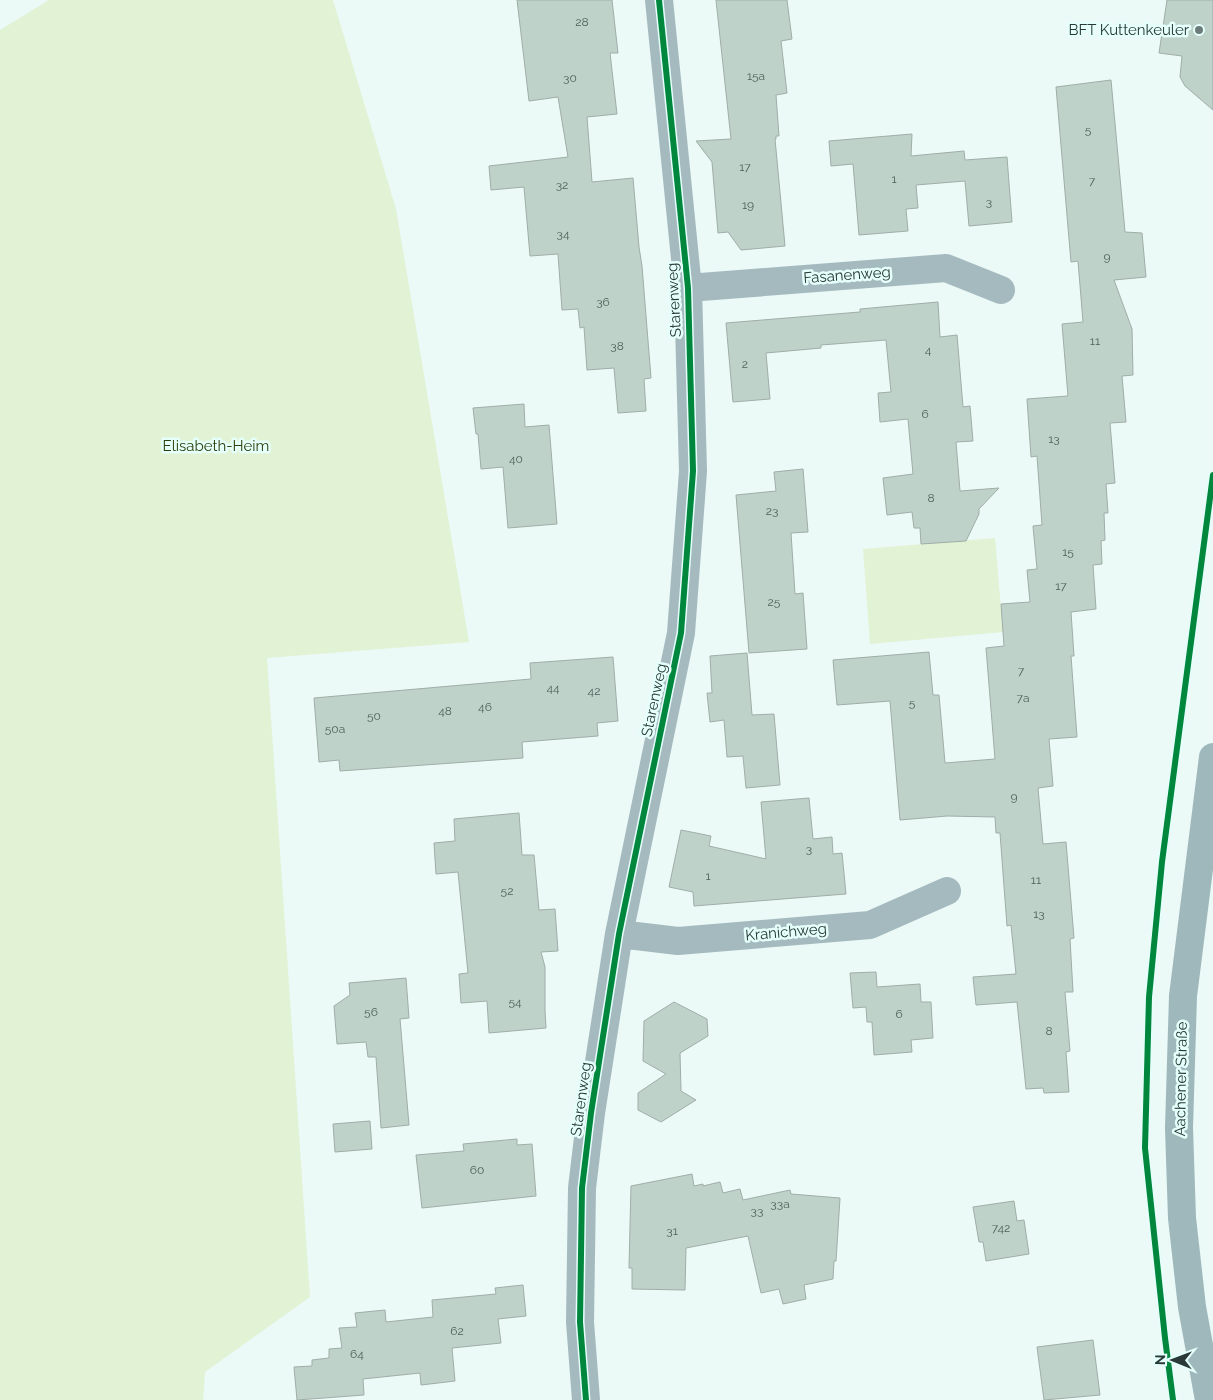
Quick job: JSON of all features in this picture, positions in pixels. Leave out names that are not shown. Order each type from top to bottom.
[{"type":"main road","name":"Aachener Straße","points":[[1209,1400],[1192,1307],[1182,1218],[1179,1128],[1183,996],[1213,757]]},
{"type":"street","name":"Starenweg","points":[[586,1400],[580,1322],[582,1188],[591,1113],[619,934],[681,633],[694,471],[688,288],[659,0]]},
{"type":"street","name":"Fasanenweg","points":[[688,288],[946,268],[1001,290]]},
{"type":"street","name":"Kranichweg","points":[[619,934],[678,941],[870,925],[947,891]]},
{"type":"green space","name":"Elisabeth-Heim","points":[[49,0],[333,0],[396,209],[469,642],[267,658],[310,1297],[205,1372],[203,1400],[0,1400],[0,30]]},
{"type":"green space","points":[[995,538],[1003,632],[870,644],[863,549]]},
{"type":"building","points":[[517,0],[612,0],[618,53],[610,53],[617,114],[587,117],[592,182],[633,178],[651,378],[644,379],[646,411],[618,413],[614,368],[587,370],[584,327],[580,328],[578,309],[562,310],[558,254],[530,256],[524,187],[491,190],[489,166],[568,157],[558,97],[529,101]]},
{"type":"building","points":[[716,0],[787,0],[792,39],[781,41],[787,93],[776,95],[779,136],[776,136],[775,139],[785,246],[741,250],[728,232],[718,233],[712,162],[696,141],[731,139]]},
{"type":"building","name":"BFT Kuttenkeuler","points":[[1167,0],[1213,0],[1213,110],[1185,86],[1180,77],[1182,56],[1159,53]]},
{"type":"building","points":[[1111,80],[1125,232],[1142,233],[1146,277],[1114,280],[1132,329],[1133,375],[1122,376],[1126,422],[1110,423],[1115,483],[1106,484],[1108,513],[1104,513],[1105,540],[1101,541],[1102,564],[1093,565],[1096,609],[1071,612],[1074,656],[1071,656],[1077,737],[1049,739],[1053,786],[1038,788],[1043,844],[1066,842],[1074,938],[1070,939],[1073,992],[1065,992],[1070,1051],[1066,1052],[1069,1092],[1044,1093],[1043,1088],[1026,1089],[1017,1002],[976,1005],[973,977],[1016,974],[1011,925],[1007,926],[1000,833],[996,833],[995,817],[947,816],[900,820],[890,701],[837,705],[833,660],[929,652],[933,695],[939,695],[945,763],[995,759],[986,648],[1004,646],[1001,604],[1030,602],[1027,570],[1037,569],[1033,526],[1042,525],[1037,456],[1031,457],[1027,399],[1068,396],[1062,324],[1083,322],[1078,261],[1071,262],[1056,87]]},
{"type":"building","points":[[912,134],[911,156],[964,151],[965,160],[1007,157],[1012,222],[969,226],[965,181],[916,185],[918,208],[906,209],[908,231],[859,235],[853,164],[831,166],[829,141]]},
{"type":"building","points":[[938,302],[940,337],[957,335],[963,407],[970,406],[973,441],[956,442],[960,491],[999,488],[979,509],[979,514],[966,541],[921,544],[920,528],[914,528],[912,512],[887,515],[883,478],[913,474],[908,419],[880,422],[878,393],[891,392],[886,340],[821,345],[821,348],[766,353],[770,399],[733,402],[726,323],[860,312],[860,309]]},
{"type":"building","points":[[524,404],[525,427],[549,425],[557,524],[508,528],[503,467],[481,469],[478,434],[476,434],[473,408]]},
{"type":"building","points":[[803,469],[808,532],[791,533],[795,594],[803,593],[807,649],[749,653],[736,495],[776,491],[774,472]]},
{"type":"building","points":[[747,653],[752,715],[774,714],[780,785],[746,788],[743,756],[727,757],[724,720],[710,722],[707,693],[712,693],[710,656]]},
{"type":"building","points":[[613,657],[618,721],[597,723],[598,736],[522,742],[523,758],[340,771],[339,760],[319,762],[314,698],[531,679],[530,663]]},
{"type":"building","points":[[809,798],[813,839],[832,837],[833,854],[842,853],[846,894],[694,906],[693,892],[669,887],[681,830],[711,836],[709,846],[766,859],[761,802]]},
{"type":"building","points":[[519,813],[522,855],[534,855],[539,910],[555,909],[558,951],[541,952],[545,967],[546,1028],[489,1033],[487,1001],[461,1003],[459,974],[468,973],[458,872],[436,874],[434,843],[455,841],[454,819]]},
{"type":"building","points":[[876,972],[877,987],[920,984],[921,1002],[931,1002],[933,1038],[911,1040],[912,1052],[874,1055],[872,1022],[867,1022],[866,1007],[853,1008],[850,973]]},
{"type":"building","points":[[406,978],[409,1018],[400,1019],[409,1125],[381,1128],[376,1057],[368,1057],[366,1042],[337,1044],[334,1006],[350,995],[349,983]]},
{"type":"building","points":[[674,1002],[707,1019],[708,1036],[680,1053],[681,1091],[696,1100],[661,1122],[638,1110],[638,1093],[666,1074],[643,1061],[644,1021]]},
{"type":"building","points":[[370,1121],[372,1149],[335,1152],[333,1124]]},
{"type":"building","points":[[517,1139],[517,1145],[532,1144],[536,1196],[422,1208],[416,1155],[464,1151],[463,1144]]},
{"type":"building","points":[[692,1174],[694,1186],[720,1182],[723,1193],[740,1189],[743,1200],[790,1190],[791,1194],[840,1198],[833,1279],[804,1285],[806,1299],[783,1304],[779,1289],[761,1293],[748,1236],[686,1248],[685,1290],[632,1289],[632,1268],[629,1268],[631,1186]]},
{"type":"building","points":[[1014,1201],[1017,1221],[1024,1220],[1029,1254],[986,1261],[983,1242],[979,1242],[973,1207]]},
{"type":"building","points":[[523,1285],[526,1316],[498,1319],[501,1343],[452,1348],[455,1381],[421,1385],[420,1373],[363,1379],[364,1395],[297,1400],[294,1367],[312,1366],[312,1360],[329,1358],[329,1349],[342,1348],[339,1328],[357,1327],[355,1313],[385,1310],[386,1322],[433,1317],[432,1300],[496,1294],[495,1288]]},
{"type":"building","points":[[1093,1340],[1100,1395],[1044,1400],[1037,1347]]},
{"type":"cycle path","points":[[586,1400],[580,1322],[582,1188],[591,1113],[619,934],[681,633],[693,471],[688,288],[659,0]]},
{"type":"cycle path","points":[[1173,1400],[1145,1148],[1149,997],[1162,862],[1213,475]]},
{"type":"place","name":"BFT Kuttenkeuler","points":[[1199,30]]}]
